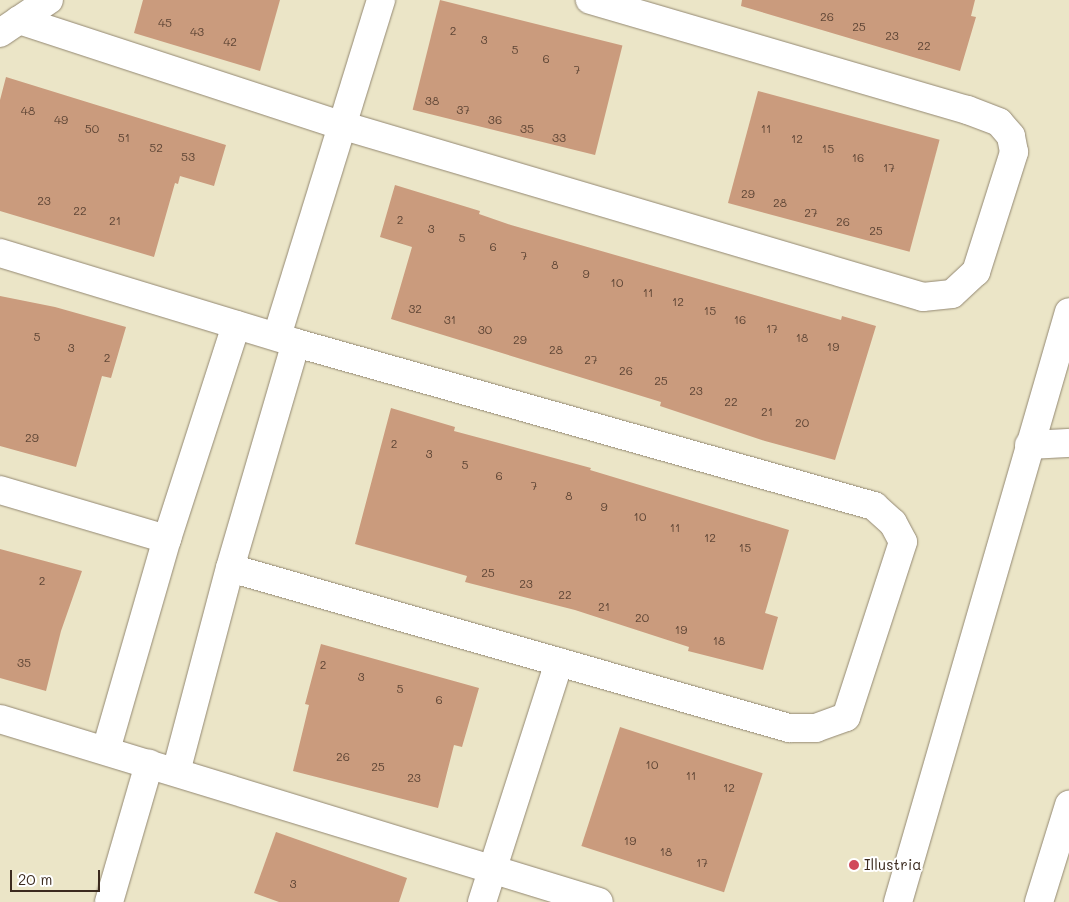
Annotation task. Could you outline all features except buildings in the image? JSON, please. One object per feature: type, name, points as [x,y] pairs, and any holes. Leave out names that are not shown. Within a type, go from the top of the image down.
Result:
[{"type":"street","points":[[9,27],[49,0]]},
{"type":"street","points":[[176,772],[230,568],[341,125],[380,0]]},
{"type":"street","points":[[9,27],[922,296],[952,294],[976,272],[1014,152],[1010,136],[999,122],[590,0]]},
{"type":"street","points":[[0,253],[287,340],[874,506],[894,523],[903,542],[846,717],[816,728],[789,728],[230,568]]},
{"type":"street","points":[[898,902],[1069,312]]},
{"type":"street","points":[[106,750],[167,539],[236,325]]},
{"type":"street","points":[[1029,446],[1069,443]]},
{"type":"street","points":[[0,490],[167,539]]},
{"type":"street","points":[[482,902],[559,662]]},
{"type":"street","points":[[0,719],[106,750],[491,871],[599,902]]},
{"type":"street","points":[[109,902],[149,764]]},
{"type":"street","points":[[1039,902],[1065,837],[1069,805]]},
{"type":"place","name":"Illustria","points":[[854,865]]}]
